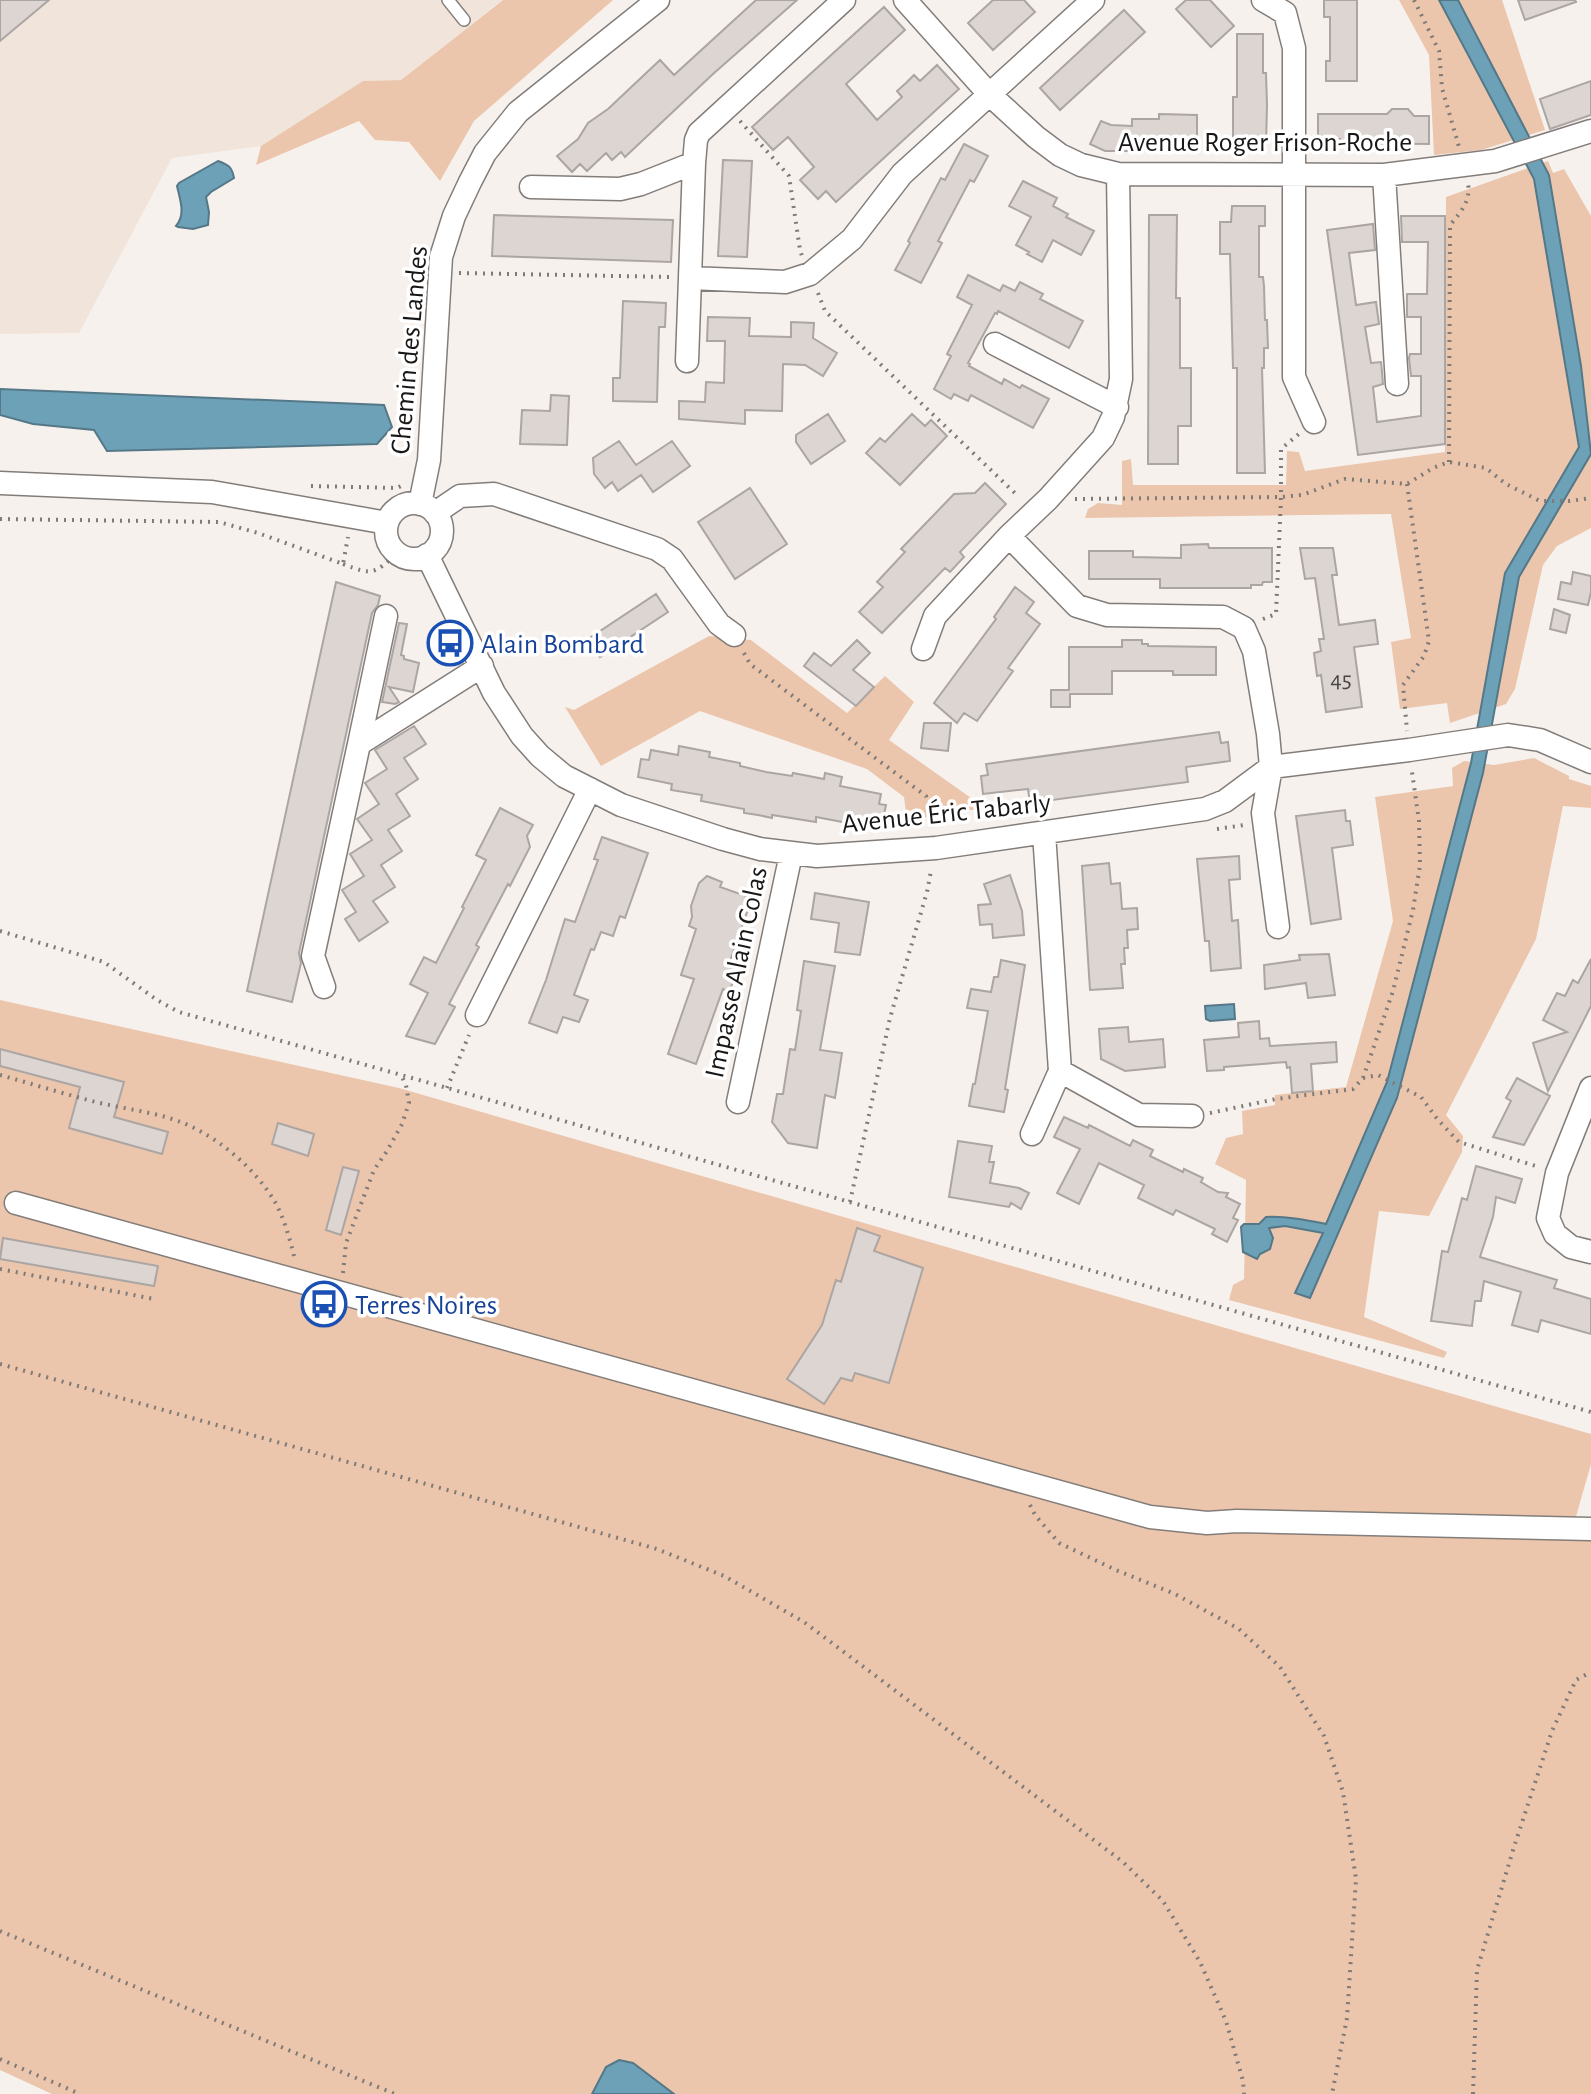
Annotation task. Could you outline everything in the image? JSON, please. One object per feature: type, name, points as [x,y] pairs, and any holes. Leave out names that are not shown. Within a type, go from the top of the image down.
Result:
[{"type":"street","name":"Chemin des Landes","points":[[428,508],[441,257],[454,216],[480,163],[518,112],[658,0]]},
{"type":"street","points":[[687,361],[694,163],[699,133],[844,0]]},
{"type":"street","name":"Avenue Roger Frison-Roche","points":[[905,0],[989,94],[1036,137],[1060,155],[1081,165],[1118,174],[1384,175],[1495,161],[1591,131]]},
{"type":"street","points":[[690,278],[785,282],[810,274],[852,239],[902,174],[1093,0]]},
{"type":"street","points":[[1263,0],[1284,6],[1294,48],[1294,377],[1314,422]]},
{"type":"street","points":[[531,187],[620,189],[694,163]]},
{"type":"street","points":[[923,649],[935,616],[1103,438],[1117,407],[1121,379],[1118,174]]},
{"type":"street","points":[[1384,175],[1397,384]]},
{"type":"street","points":[[995,344],[1117,407]]},
{"type":"street","points":[[0,483],[212,492],[387,523]]},
{"type":"street","points":[[428,508],[442,528],[439,543],[427,555],[412,558],[398,553],[388,540],[387,523],[396,509],[403,505],[428,508],[460,496],[494,494],[657,549],[672,559],[719,624],[734,635]]},
{"type":"street","points":[[1009,536],[1077,606],[1107,615],[1223,617],[1244,628],[1254,651],[1268,734],[1271,767],[1263,813],[1278,927]]},
{"type":"street","name":"Avenue Éric Tabarly","points":[[427,555],[494,693],[522,736],[540,756],[564,776],[621,805],[760,849],[817,856],[936,848],[1205,809],[1225,801],[1271,767],[1508,735],[1540,740],[1591,762]]},
{"type":"street","points":[[324,987],[313,956],[386,616]]},
{"type":"street","points":[[359,744],[482,666]]},
{"type":"street","points":[[477,1015],[590,789]]},
{"type":"street","points":[[1032,1134],[1060,1071],[1044,833]]},
{"type":"street","name":"Impasse Alain Colas","points":[[738,1102],[791,854]]},
{"type":"street","points":[[1060,1071],[1139,1115],[1192,1116]]},
{"type":"street","points":[[1591,1088],[1557,1173],[1548,1218],[1555,1234],[1571,1247],[1591,1252]]},
{"type":"street","points":[[12,1202],[1150,1517],[1207,1523],[1253,1521],[1591,1529]]},
{"type":"lane","points":[[448,0],[464,20]]},
{"type":"path","points":[[1414,0],[1439,51],[1442,88],[1469,189],[1466,205],[1450,225],[1449,462]]},
{"type":"path","points":[[727,106],[789,176],[800,250],[825,311],[1042,506],[1281,497],[1302,495],[1345,479],[1407,484],[1449,462],[1486,468],[1506,484],[1541,502],[1591,498]]},
{"type":"path","points":[[440,272],[690,278]]},
{"type":"path","points":[[1244,628],[1276,614],[1281,449],[1314,422]]},
{"type":"path","points":[[1192,1116],[1276,1099],[1353,1089],[1363,1078],[1393,991],[1413,910],[1420,865],[1419,821],[1403,685],[1424,656],[1429,641],[1407,484]]},
{"type":"path","points":[[343,564],[352,518]]},
{"type":"path","points":[[0,519],[219,522],[366,573],[377,570],[398,553]]},
{"type":"path","points":[[734,635],[750,664],[926,796],[936,848],[927,892],[890,1018],[850,1202]]},
{"type":"path","points":[[0,931],[104,962],[179,1012],[1591,1412]]},
{"type":"path","points":[[447,1088],[477,1015]]},
{"type":"path","points":[[0,1075],[99,1103],[174,1119],[196,1128],[228,1150],[254,1175],[274,1202],[289,1236],[296,1264],[295,1281]]},
{"type":"path","points":[[341,1293],[346,1243],[374,1170],[402,1124],[409,1103],[401,1075]]},
{"type":"path","points":[[1363,1078],[1378,1075],[1421,1097],[1459,1142],[1557,1173]]},
{"type":"path","points":[[0,1269],[154,1299]]},
{"type":"path","points":[[0,1364],[657,1549],[724,1576],[804,1622],[1123,1862],[1163,1901],[1200,1962],[1226,2021],[1244,2094]]},
{"type":"path","points":[[1018,1481],[1035,1515],[1059,1543],[1175,1594],[1239,1629],[1280,1667],[1324,1736],[1343,1792],[1356,1879],[1347,2018],[1332,2094]]},
{"type":"path","points":[[1473,2094],[1477,1970],[1552,1731],[1576,1680],[1591,1672]]},
{"type":"path","points":[[0,1931],[395,2094]]},
{"type":"path","points":[[0,2059],[80,2094]]},
{"type":"shaded area","points":[[0,0],[502,0],[401,80],[363,81],[261,146],[172,158],[79,333],[0,334]]},
{"type":"shaded area","points":[[503,0],[613,0],[474,121],[440,181],[409,142],[375,140],[359,121],[256,165],[261,146],[363,81],[401,80]]},
{"type":"shaded area","points":[[1399,0],[1502,0],[1545,130],[1481,150],[1434,155],[1429,55]]},
{"type":"shaded area","points":[[1548,161],[1553,173],[1564,169],[1591,216],[1591,528],[1557,546],[1543,565],[1515,689],[1506,704],[1450,723],[1447,703],[1400,709],[1391,642],[1411,638],[1391,514],[1085,518],[1088,509],[1098,503],[1122,505],[1122,461],[1131,459],[1133,485],[1286,485],[1287,451],[1299,452],[1305,471],[1445,452],[1446,197]]},
{"type":"shaded area","points":[[709,636],[751,640],[847,713],[885,676],[914,702],[889,740],[988,810],[967,810],[907,821],[904,797],[867,769],[700,711],[601,766],[565,707],[574,710]]},
{"type":"shaded area","points":[[1534,758],[1569,776],[1569,779],[1591,786],[1591,808],[1563,806],[1536,939],[1446,1115],[1463,1136],[1462,1152],[1429,1216],[1379,1211],[1364,1317],[1447,1352],[1444,1358],[1229,1300],[1233,1285],[1244,1279],[1246,1180],[1215,1164],[1226,1138],[1243,1134],[1242,1111],[1275,1105],[1275,1095],[1346,1087],[1393,921],[1375,797],[1453,786],[1452,768],[1464,761],[1494,765]]},
{"type":"shaded area","points":[[0,1000],[399,1088],[1591,1434],[1591,1464],[1571,1534],[1591,1537],[1591,2094],[52,2094],[0,2070]]},
{"type":"water","points":[[1439,0],[1458,0],[1549,175],[1581,366],[1591,454],[1519,577],[1483,773],[1397,1098],[1310,1298],[1295,1293],[1323,1233],[1285,1226],[1269,1228],[1273,1238],[1270,1249],[1257,1259],[1243,1252],[1241,1227],[1244,1224],[1259,1224],[1266,1217],[1326,1224],[1387,1082],[1471,763],[1505,573],[1579,447],[1534,179]]},
{"type":"water","points":[[218,161],[229,167],[234,178],[206,197],[208,225],[193,229],[176,226],[182,212],[177,186]]},
{"type":"water","points":[[0,389],[384,405],[392,427],[377,444],[107,451],[94,430],[33,424],[0,415]]},
{"type":"water","points":[[1234,1004],[1235,1019],[1206,1019],[1205,1006]]},
{"type":"water","points":[[619,2060],[633,2063],[674,2094],[592,2094],[606,2067]]},
{"type":"building","points":[[0,0],[49,0],[0,41]]},
{"type":"building","points":[[756,0],[797,0],[625,157],[621,152],[612,160],[606,153],[587,171],[580,164],[572,172],[557,156],[578,139],[588,123],[608,109],[660,60],[674,75]]},
{"type":"building","points":[[993,0],[1024,0],[1035,12],[993,50],[968,23]]},
{"type":"building","points":[[1186,0],[1210,0],[1234,26],[1211,47],[1176,9]]},
{"type":"building","points":[[1324,0],[1357,0],[1357,81],[1326,81],[1326,61],[1330,61],[1330,17],[1324,17]]},
{"type":"building","points":[[1518,0],[1575,0],[1576,2],[1525,20]]},
{"type":"building","points":[[884,7],[905,30],[846,84],[877,120],[902,97],[897,91],[914,75],[920,81],[937,65],[959,89],[836,202],[826,191],[818,199],[800,180],[814,167],[788,137],[773,150],[752,127]]},
{"type":"building","points":[[1124,10],[1145,32],[1060,110],[1040,88]]},
{"type":"building","points":[[1237,34],[1263,34],[1266,145],[1233,145]]},
{"type":"building","points":[[1591,81],[1591,115],[1550,129],[1540,99]]},
{"type":"building","points":[[1392,109],[1408,109],[1414,116],[1429,116],[1429,144],[1340,143],[1340,139],[1318,139],[1318,114],[1387,114]]},
{"type":"building","points":[[1159,114],[1197,115],[1197,145],[1133,144],[1133,151],[1105,151],[1090,144],[1101,121],[1132,126],[1132,119],[1159,119]]},
{"type":"building","points":[[964,144],[988,156],[974,182],[970,180],[938,241],[942,243],[921,283],[895,270],[941,178],[945,180]]},
{"type":"building","points":[[723,160],[752,161],[747,257],[718,256]]},
{"type":"building","points":[[1023,181],[1057,198],[1053,206],[1068,214],[1066,217],[1094,231],[1081,255],[1053,240],[1042,262],[1016,245],[1031,217],[1009,206]]},
{"type":"building","points":[[1232,206],[1265,206],[1265,226],[1259,226],[1259,277],[1263,277],[1268,348],[1264,348],[1262,368],[1265,473],[1237,473],[1237,368],[1233,368],[1230,254],[1220,254],[1220,222],[1231,222]]},
{"type":"building","points":[[494,215],[673,220],[671,262],[492,256]]},
{"type":"building","points":[[1149,215],[1177,215],[1176,298],[1180,298],[1180,368],[1191,368],[1191,426],[1178,426],[1178,464],[1148,464]]},
{"type":"building","points":[[1401,216],[1445,216],[1445,444],[1358,455],[1327,230],[1373,224],[1375,250],[1349,253],[1356,305],[1376,302],[1379,324],[1365,327],[1371,363],[1381,362],[1383,384],[1373,387],[1377,422],[1421,416],[1421,376],[1411,376],[1409,358],[1410,354],[1421,354],[1421,317],[1407,317],[1407,294],[1427,294],[1428,242],[1402,242]]},
{"type":"building","points":[[968,275],[1000,291],[1003,285],[1015,291],[1020,282],[1043,294],[1040,299],[1083,321],[1069,348],[998,311],[968,363],[1002,384],[1004,379],[1049,399],[1033,428],[971,395],[968,401],[954,394],[951,399],[934,389],[951,356],[947,354],[972,305],[957,297]]},
{"type":"building","points":[[623,301],[666,303],[665,327],[659,327],[657,402],[613,401],[613,378],[620,378]]},
{"type":"building","points":[[708,317],[750,318],[749,336],[791,337],[791,322],[814,323],[813,338],[837,353],[823,376],[805,365],[783,364],[782,411],[745,410],[745,424],[679,419],[679,401],[705,402],[706,382],[724,383],[725,341],[707,341]]},
{"type":"building","points":[[551,395],[569,396],[567,445],[520,444],[522,410],[550,411]]},
{"type":"building","points":[[828,414],[845,441],[811,464],[796,442],[796,435]]},
{"type":"building","points":[[912,414],[925,426],[931,420],[947,436],[900,485],[866,453],[880,438],[885,442]]},
{"type":"building","points":[[619,441],[636,465],[672,441],[690,466],[653,492],[641,475],[618,491],[612,482],[605,488],[594,474],[593,458]]},
{"type":"building","points":[[985,483],[1006,504],[960,552],[964,557],[950,572],[945,568],[882,633],[859,612],[883,587],[877,582],[905,552],[901,549],[954,494],[975,493]]},
{"type":"building","points":[[750,488],[787,544],[735,579],[698,522]]},
{"type":"building","points":[[1208,544],[1209,548],[1272,548],[1272,582],[1251,585],[1251,588],[1160,588],[1160,579],[1089,579],[1089,551],[1133,551],[1133,557],[1181,558],[1181,545]]},
{"type":"building","points":[[1300,548],[1333,548],[1337,575],[1332,575],[1339,625],[1375,620],[1378,644],[1354,647],[1362,707],[1326,712],[1321,675],[1317,676],[1314,653],[1321,651],[1319,639],[1324,639],[1315,578],[1305,579]]},
{"type":"building","points":[[1573,572],[1591,576],[1588,605],[1558,599],[1561,582],[1571,584]]},
{"type":"building","points":[[336,582],[380,596],[372,613],[299,953],[301,963],[292,1002],[247,991]]},
{"type":"building","points":[[1015,587],[1034,602],[1026,613],[1040,624],[1008,668],[1013,671],[977,721],[964,713],[957,723],[934,703],[996,619],[994,617]]},
{"type":"building","points":[[656,594],[668,612],[600,657],[588,639]]},
{"type":"building","points":[[1554,609],[1570,615],[1566,633],[1550,629]]},
{"type":"building","points":[[399,623],[407,624],[401,655],[404,659],[419,663],[413,692],[389,687],[399,702],[395,704],[382,702]]},
{"type":"building","points":[[857,640],[870,653],[853,670],[874,687],[856,706],[804,666],[814,653],[831,666]]},
{"type":"building","points":[[1122,640],[1142,640],[1142,644],[1148,646],[1216,647],[1216,675],[1112,671],[1112,694],[1070,694],[1070,707],[1051,707],[1051,690],[1069,690],[1069,647],[1122,647]]},
{"type":"building","points":[[924,723],[951,723],[948,751],[921,748]]},
{"type":"building","points":[[414,726],[426,744],[404,758],[418,779],[396,794],[410,816],[388,830],[402,851],[381,865],[395,887],[373,901],[388,922],[359,941],[345,919],[356,912],[342,890],[364,876],[350,854],[372,840],[357,819],[379,804],[365,783],[387,769],[375,750]]},
{"type":"building","points":[[1219,732],[1221,743],[1228,742],[1230,761],[1186,767],[1188,782],[1030,803],[1028,789],[983,794],[981,776],[988,775],[986,764]]},
{"type":"building","points":[[679,746],[710,752],[709,757],[766,772],[824,779],[825,773],[842,777],[840,786],[881,794],[879,804],[886,805],[882,824],[849,818],[848,823],[816,817],[816,822],[744,813],[744,809],[701,801],[702,795],[671,790],[672,784],[638,777],[641,759],[649,760],[651,750],[678,755]]},
{"type":"building","points":[[500,808],[533,825],[527,836],[530,847],[476,945],[479,947],[449,1004],[455,1007],[435,1044],[406,1036],[428,993],[410,984],[424,957],[436,963],[486,860],[476,855]]},
{"type":"building","points":[[1345,810],[1346,821],[1350,821],[1353,845],[1332,848],[1341,919],[1311,924],[1296,816]]},
{"type":"building","points":[[602,837],[648,853],[625,918],[620,916],[613,936],[601,932],[594,950],[591,949],[574,995],[588,1000],[579,1022],[563,1017],[557,1033],[529,1023],[565,919],[575,922],[598,860],[594,859]]},
{"type":"building","points":[[1239,856],[1240,879],[1229,880],[1232,921],[1238,920],[1241,968],[1211,971],[1197,859]]},
{"type":"building","points":[[1109,863],[1111,884],[1120,883],[1122,909],[1137,908],[1138,929],[1127,930],[1128,948],[1124,948],[1125,964],[1121,964],[1123,988],[1090,990],[1082,866]]},
{"type":"building","points":[[1010,875],[1022,911],[1024,935],[993,938],[992,924],[980,925],[978,905],[991,904],[984,884]]},
{"type":"building","points":[[707,876],[722,882],[720,887],[752,898],[729,964],[738,968],[729,992],[723,989],[696,1064],[668,1054],[694,979],[681,975],[696,929],[689,926],[691,906],[699,883]]},
{"type":"building","points":[[815,893],[869,902],[860,955],[835,952],[839,923],[811,919]]},
{"type":"building","points":[[1329,954],[1335,995],[1308,998],[1306,983],[1265,989],[1264,965],[1300,960],[1299,955]]},
{"type":"building","points":[[1591,959],[1591,1006],[1548,1091],[1533,1043],[1567,1032],[1543,1020],[1557,993],[1565,996],[1573,980],[1578,983]]},
{"type":"building","points":[[1001,960],[1025,965],[1004,1112],[969,1106],[988,1011],[967,1008],[971,989],[991,992]]},
{"type":"building","points":[[804,961],[835,966],[820,1050],[842,1053],[835,1098],[825,1095],[817,1148],[788,1143],[772,1122],[777,1094],[783,1094],[790,1049],[795,1050]]},
{"type":"building","points":[[1259,1021],[1260,1039],[1269,1038],[1270,1046],[1336,1042],[1337,1062],[1311,1064],[1313,1091],[1292,1093],[1290,1067],[1287,1068],[1286,1062],[1207,1071],[1204,1040],[1239,1037],[1238,1023]]},
{"type":"building","points":[[1128,1027],[1129,1042],[1163,1039],[1165,1067],[1125,1071],[1101,1059],[1099,1029]]},
{"type":"building","points":[[0,1049],[124,1082],[114,1117],[168,1132],[162,1154],[69,1128],[80,1087],[0,1066]]},
{"type":"building","points":[[1517,1078],[1550,1096],[1524,1145],[1493,1137],[1511,1101],[1506,1098]]},
{"type":"building","points":[[1064,1117],[1088,1128],[1089,1125],[1130,1146],[1133,1140],[1153,1150],[1150,1156],[1203,1178],[1201,1182],[1218,1192],[1228,1193],[1226,1197],[1240,1204],[1233,1218],[1238,1220],[1227,1242],[1212,1234],[1215,1229],[1176,1210],[1173,1215],[1138,1198],[1144,1185],[1099,1163],[1079,1204],[1057,1193],[1080,1149],[1054,1137]]},
{"type":"building","points":[[278,1123],[314,1134],[308,1156],[272,1144]]},
{"type":"building","points":[[958,1141],[992,1146],[989,1162],[994,1162],[990,1183],[1029,1193],[1021,1209],[1011,1203],[1009,1207],[949,1197]]},
{"type":"building","points":[[1476,1166],[1522,1179],[1515,1203],[1496,1197],[1480,1257],[1557,1280],[1554,1288],[1591,1299],[1591,1334],[1541,1320],[1538,1332],[1512,1325],[1521,1292],[1484,1281],[1481,1301],[1475,1301],[1472,1326],[1431,1321],[1442,1251],[1448,1252],[1462,1198],[1467,1200]]},
{"type":"building","points":[[343,1167],[359,1171],[341,1235],[326,1230]]},
{"type":"building","points":[[857,1228],[880,1236],[874,1251],[923,1268],[889,1383],[855,1373],[852,1381],[841,1378],[824,1404],[787,1379],[822,1325],[836,1280],[841,1282]]},
{"type":"building","points":[[3,1238],[158,1266],[154,1286],[0,1259]]},
{"type":"place","name":"Alain Bombard","points":[[450,643]]},
{"type":"place","name":"Terres Noires","points":[[324,1304]]}]
